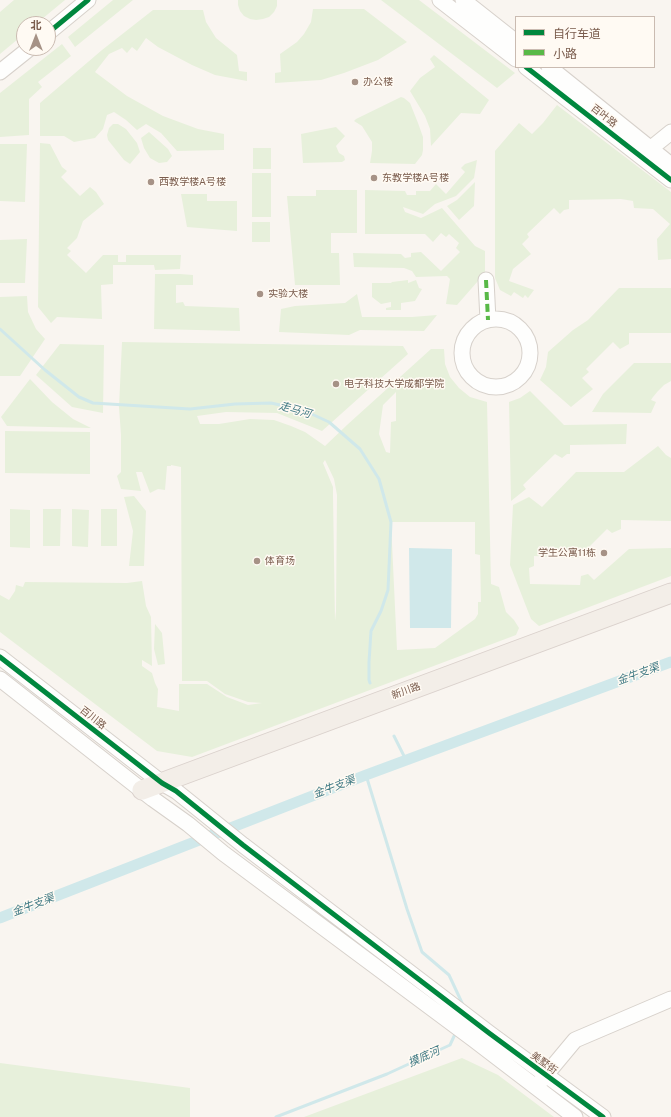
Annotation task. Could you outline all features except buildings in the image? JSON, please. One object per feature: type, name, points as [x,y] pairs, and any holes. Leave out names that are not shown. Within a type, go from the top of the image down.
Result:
[{"type":"main road","name":"新川路","points":[[148,795],[671,593]]},
{"type":"main road","name":"新川路","points":[[169,787],[671,606]]},
{"type":"street","points":[[56,26],[88,0]]},
{"type":"street","points":[[440,0],[515,58]]},
{"type":"street","points":[[463,0],[515,41]]},
{"type":"street","points":[[0,72],[20,56]]},
{"type":"street","name":"百叶路","points":[[527,68],[647,154],[671,165]]},
{"type":"street","name":"百叶路","points":[[549,68],[647,154],[671,180]]},
{"type":"street","points":[[647,154],[671,132]]},
{"type":"street","points":[[486,280],[488,320]]},
{"type":"street","points":[[495,319],[506,321],[516,326],[524,334],[529,345],[530,356],[527,367],[520,376],[511,383],[500,386],[489,386],[470,376],[464,366],[462,356],[463,344],[467,334],[474,326],[488,320],[495,319]]},
{"type":"street","name":"百川路","points":[[0,657],[243,845]]},
{"type":"street","points":[[0,679],[148,795],[188,824],[223,853],[473,1039],[575,1117]]},
{"type":"street","name":"美墅街","points":[[243,845],[474,1022],[603,1117]]},
{"type":"street","points":[[535,1087],[575,1040],[671,999]]},
{"type":"green space","points":[[14,0],[65,0],[46,16],[16,16],[16,41],[0,54],[0,12]]},
{"type":"green space","points":[[113,0],[133,0],[75,47],[68,37]]},
{"type":"green space","points":[[238,0],[277,0],[277,6],[269,17],[256,20],[244,16],[240,11]]},
{"type":"green space","points":[[381,0],[419,0],[515,73],[497,88]]},
{"type":"green space","points":[[313,9],[364,9],[407,42],[378,60],[344,73],[321,80],[275,83],[275,73],[281,72],[280,54],[297,42],[304,34],[311,22]]},
{"type":"green space","points":[[153,10],[203,10],[206,22],[216,38],[237,55],[239,71],[247,72],[247,81],[215,75],[158,47],[146,38],[137,51],[132,47],[127,53],[122,48],[109,54],[95,72],[127,96],[163,116],[198,129],[224,134],[224,150],[177,151],[161,133],[146,124],[137,130],[114,112],[107,115],[103,129],[95,138],[74,142],[64,136],[40,136],[40,103],[102,50]]},
{"type":"green space","points":[[62,44],[71,56],[38,82],[42,87],[29,99],[29,135],[0,137],[0,93],[47,56],[56,56],[56,49]]},
{"type":"green space","points":[[434,55],[489,100],[480,114],[461,113],[431,146],[430,129],[425,116],[410,91],[420,78],[435,67],[430,59]]},
{"type":"green space","points":[[401,97],[410,103],[418,123],[423,137],[422,155],[415,164],[370,163],[372,142],[362,126],[354,121]]},
{"type":"green space","points":[[557,105],[671,192],[671,259],[658,260],[657,239],[670,224],[653,209],[634,208],[633,201],[621,199],[569,200],[569,209],[564,210],[560,214],[554,208],[527,234],[529,237],[522,244],[531,254],[513,269],[509,281],[534,290],[528,298],[525,295],[523,298],[514,292],[511,296],[500,290],[495,278],[495,151],[519,123],[532,134]]},
{"type":"green space","points":[[113,124],[118,124],[126,129],[137,143],[140,152],[130,164],[124,160],[108,140],[107,135],[109,128]]},
{"type":"green space","points":[[336,127],[345,136],[336,146],[339,153],[344,156],[345,160],[342,162],[303,163],[301,134]]},
{"type":"green space","points":[[149,132],[168,149],[172,156],[167,162],[159,163],[150,158],[144,148],[141,138]]},
{"type":"green space","points":[[40,143],[50,144],[62,167],[67,171],[61,177],[80,196],[90,187],[96,192],[104,204],[83,221],[77,238],[67,248],[71,251],[67,255],[86,273],[103,255],[118,255],[118,262],[126,262],[126,255],[181,255],[180,269],[155,270],[154,265],[113,265],[113,284],[101,285],[102,319],[57,317],[51,323],[38,307]]},
{"type":"green space","points":[[0,144],[27,144],[25,202],[0,201]]},
{"type":"green space","points":[[253,148],[271,148],[271,169],[253,169]]},
{"type":"green space","points":[[477,160],[474,178],[456,196],[435,204],[423,214],[403,207],[405,212],[421,218],[442,208],[475,246],[485,251],[485,273],[457,305],[446,304],[450,279],[447,276],[416,277],[412,271],[404,268],[354,267],[353,253],[401,254],[405,258],[411,257],[411,253],[421,252],[441,271],[460,252],[456,248],[459,243],[449,234],[446,237],[441,233],[433,242],[425,234],[365,234],[365,190],[405,191],[407,195],[416,195],[416,191],[430,191],[436,184],[446,194],[465,172],[461,168],[465,164]]},
{"type":"green space","points":[[252,173],[271,173],[271,217],[252,217]]},
{"type":"green space","points":[[475,182],[474,206],[459,220],[447,206],[457,200]]},
{"type":"green space","points":[[316,190],[357,190],[357,233],[331,233],[331,253],[339,253],[340,285],[295,285],[287,196],[316,196]]},
{"type":"green space","points":[[181,194],[207,194],[207,201],[237,201],[237,231],[187,227]]},
{"type":"green space","points":[[252,222],[270,222],[270,242],[252,242]]},
{"type":"green space","points":[[27,239],[25,283],[0,283],[0,240]]},
{"type":"green space","points":[[155,274],[193,275],[193,285],[176,285],[176,303],[183,302],[185,306],[239,308],[240,331],[154,329]]},
{"type":"green space","points":[[408,280],[408,283],[416,280],[419,288],[422,289],[415,301],[401,303],[401,310],[386,310],[386,308],[391,307],[391,302],[381,304],[372,297],[372,283],[391,283]]},
{"type":"green space","points":[[619,288],[671,288],[671,333],[629,333],[629,344],[620,349],[613,342],[586,369],[589,372],[582,378],[593,389],[571,407],[540,380],[546,367],[548,352],[573,330],[588,320]]},
{"type":"green space","points":[[357,294],[362,317],[412,317],[437,315],[424,331],[360,330],[349,335],[279,332],[281,309],[295,306],[345,303]]},
{"type":"green space","points":[[27,296],[28,312],[36,329],[45,339],[20,376],[0,376],[0,297]]},
{"type":"green space","points":[[122,342],[403,346],[408,354],[322,431],[277,413],[226,412],[197,416],[200,424],[219,424],[250,419],[274,420],[305,432],[325,446],[431,349],[444,349],[445,364],[450,377],[459,388],[470,397],[487,402],[491,584],[499,587],[506,612],[519,628],[516,635],[192,757],[157,751],[0,632],[0,595],[9,600],[15,591],[16,585],[23,587],[25,582],[127,583],[142,581],[146,606],[151,617],[152,666],[142,660],[142,666],[152,673],[158,689],[157,707],[179,711],[179,684],[207,684],[227,697],[248,705],[262,703],[248,702],[225,694],[207,681],[182,681],[181,467],[171,465],[167,466],[165,490],[158,489],[150,493],[142,472],[136,472],[141,491],[121,489],[117,476],[121,472],[119,407]],"holes":[[[396,392],[396,421],[391,422],[390,453],[386,452],[379,434],[383,405]],[[325,460],[334,479],[337,495],[335,621],[333,487],[323,463]],[[391,522],[475,522],[475,554],[480,555],[481,602],[478,602],[478,614],[475,619],[435,648],[397,650]]]},
{"type":"green space","points":[[60,344],[104,345],[103,413],[72,407],[36,375]]},
{"type":"green space","points":[[634,363],[671,363],[671,381],[664,385],[651,400],[656,402],[651,413],[592,412],[603,394]]},
{"type":"green space","points":[[30,379],[52,402],[73,419],[91,428],[7,426],[1,417]]},
{"type":"green space","points":[[530,391],[564,425],[627,424],[626,444],[570,445],[570,454],[567,454],[562,458],[555,454],[523,485],[526,489],[511,501],[509,402],[520,398]]},
{"type":"green space","points":[[5,431],[90,432],[90,474],[5,473]]},
{"type":"green space","points":[[658,446],[671,458],[671,521],[621,520],[621,529],[612,533],[607,529],[578,558],[534,556],[534,566],[529,568],[530,584],[580,585],[581,576],[588,574],[594,580],[629,549],[671,548],[671,576],[539,626],[531,619],[510,565],[513,505],[529,497],[542,507],[576,472],[624,472]]},
{"type":"green space","points":[[134,496],[146,511],[144,566],[129,566],[133,531],[124,497]]},
{"type":"green space","points":[[10,509],[30,510],[30,548],[10,547]]},
{"type":"green space","points":[[43,509],[61,509],[60,546],[43,546]]},
{"type":"green space","points":[[72,509],[89,510],[88,547],[72,546]]},
{"type":"green space","points":[[101,509],[117,509],[117,546],[101,546]]},
{"type":"green space","points":[[155,624],[162,633],[165,664],[158,665],[154,649]]},
{"type":"green space","points":[[462,1058],[498,1075],[554,1117],[304,1117]]},
{"type":"green space","points":[[0,1063],[190,1088],[190,1117],[0,1117]]},
{"type":"water","points":[[409,548],[452,549],[451,628],[410,628]]},
{"type":"waterway","name":"走马河","points":[[0,329],[45,370],[79,397],[93,403],[190,409],[235,404],[271,403],[303,410],[329,422],[360,449],[379,479],[391,522],[388,590],[381,611],[371,631],[369,662],[370,683]]},
{"type":"waterway","name":"金牛支渠","points":[[0,918],[366,775],[671,662]]},
{"type":"waterway","name":"走马河","points":[[394,736],[406,760]]},
{"type":"waterway","name":"摸底河","points":[[366,775],[407,909],[422,952],[449,975],[463,1005]]},
{"type":"waterway","name":"摸底河","points":[[276,1117],[387,1074],[450,1045],[456,1032]]},
{"type":"marked path","points":[[486,280],[488,320]]},
{"type":"cycle path","points":[[56,26],[88,0]]},
{"type":"cycle path","points":[[527,68],[671,180]]},
{"type":"cycle path","points":[[0,657],[489,1033],[603,1117]]},
{"type":"place","name":"办公楼","points":[[355,82]]},
{"type":"place","name":"东教学楼A号楼","points":[[374,178]]},
{"type":"place","name":"西教学楼A号楼","points":[[151,182]]},
{"type":"place","name":"实验大楼","points":[[260,294]]},
{"type":"place","name":"电子科技大学成都学院","points":[[336,384]]},
{"type":"place","name":"学生公寓11栋","points":[[604,553]]},
{"type":"place","name":"体育场","points":[[257,561]]}]
